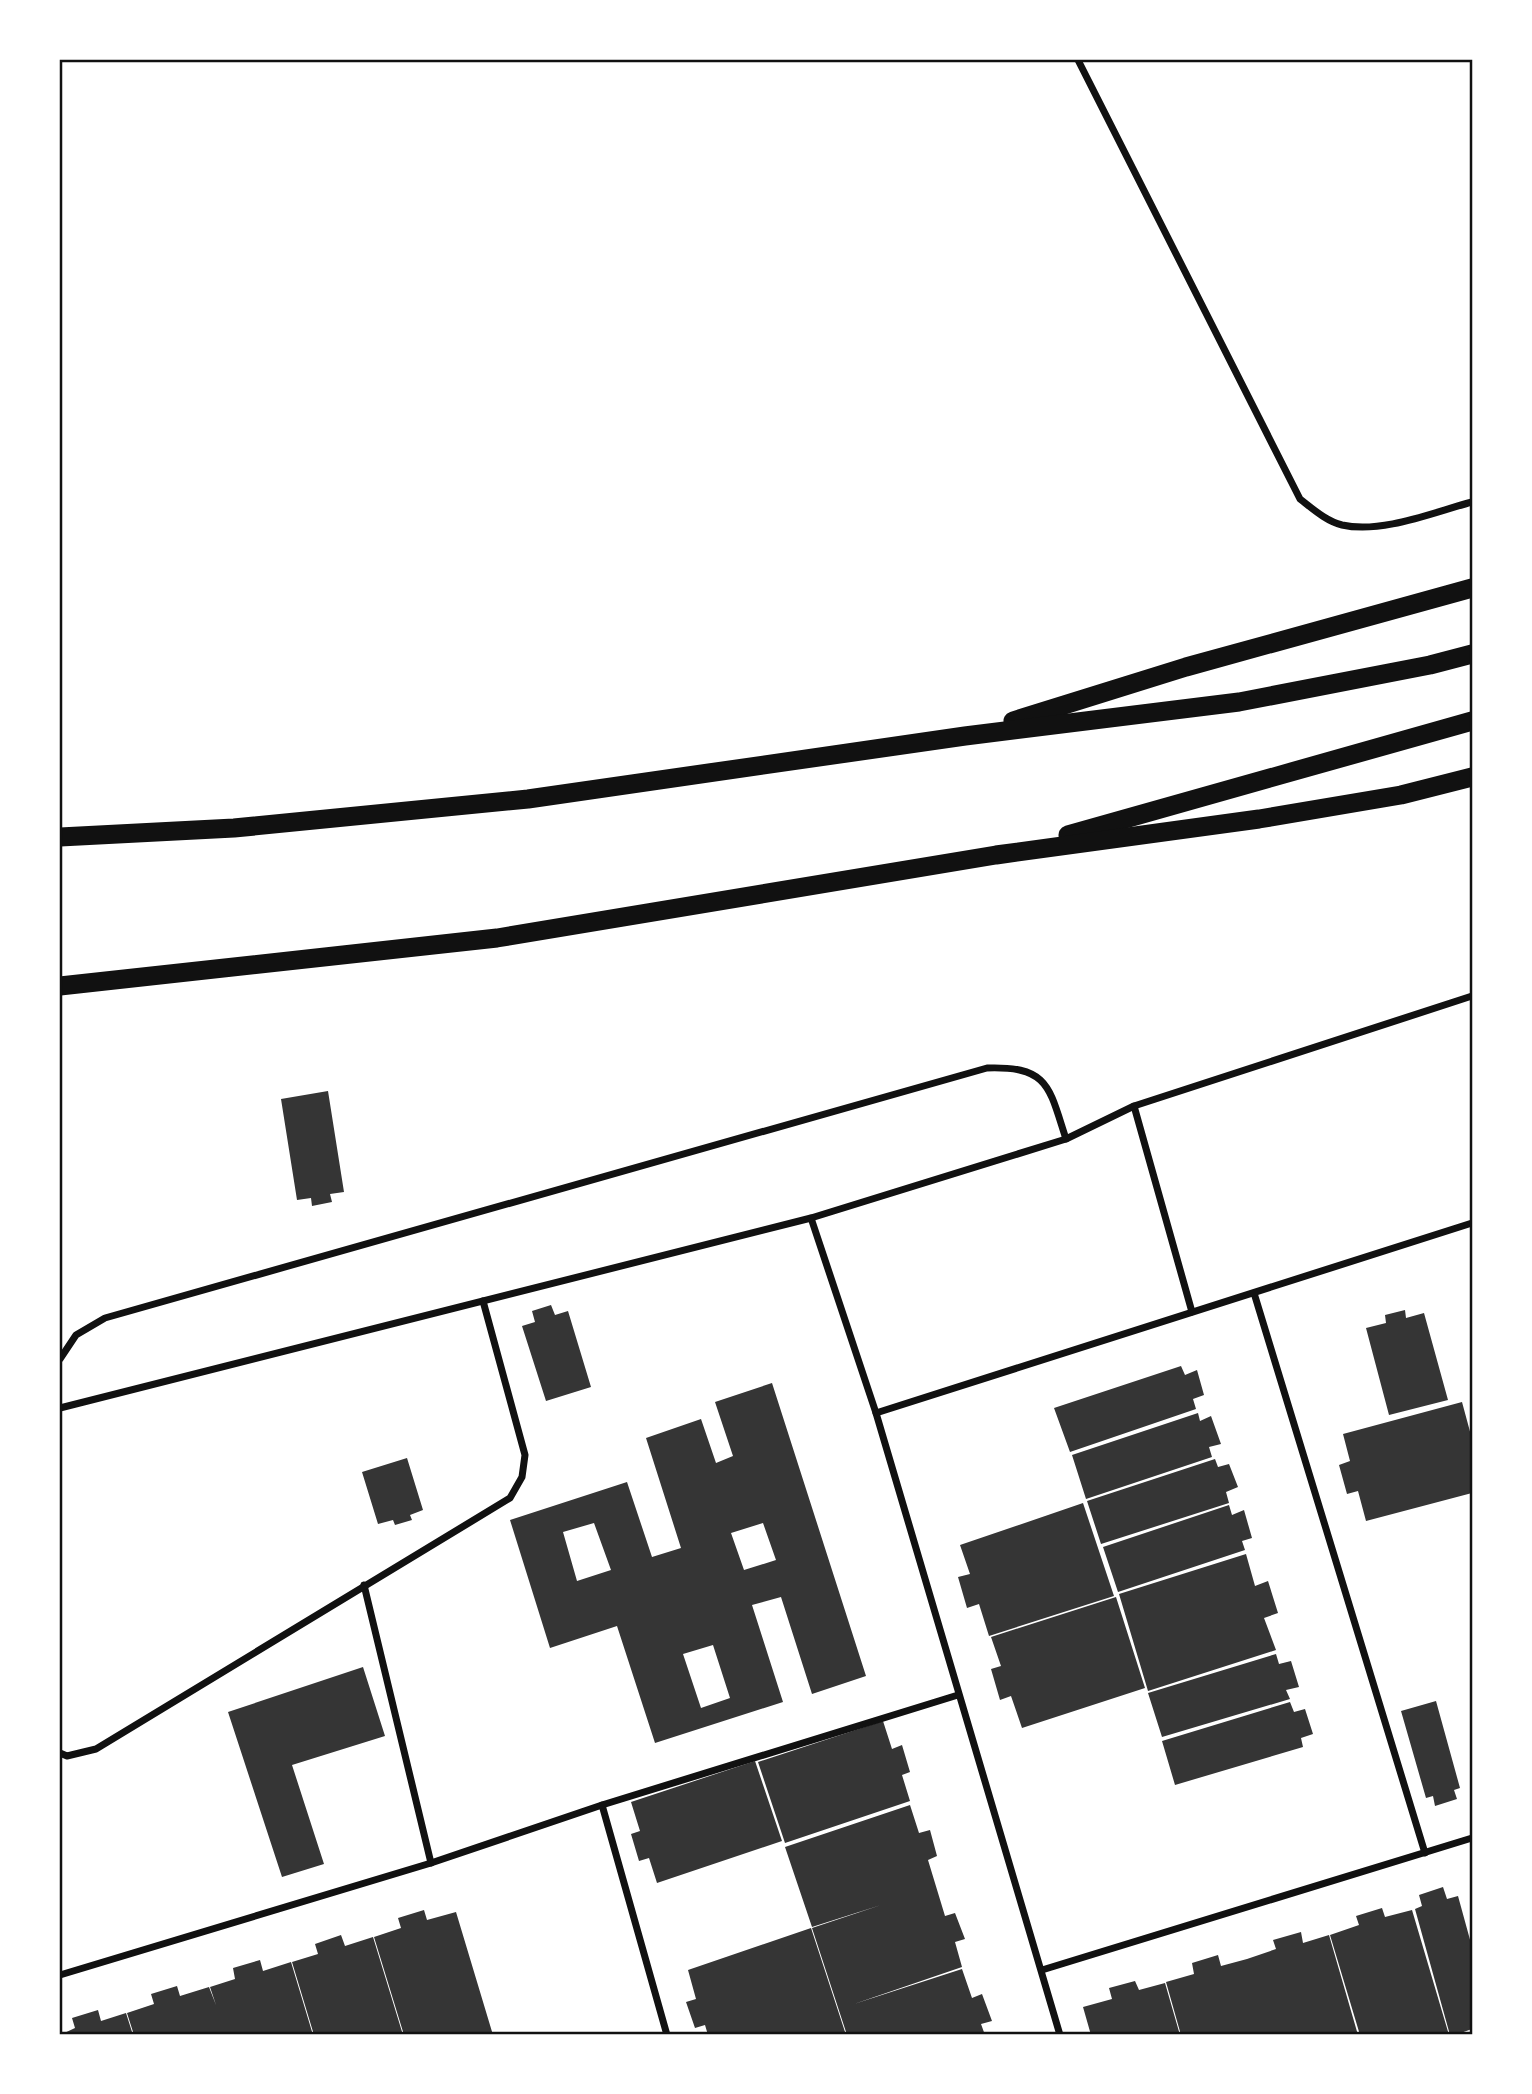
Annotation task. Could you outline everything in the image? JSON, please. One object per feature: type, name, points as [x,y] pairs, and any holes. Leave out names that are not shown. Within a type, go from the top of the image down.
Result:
[{"type":"highway","points":[[965,736],[1186,667],[1472,588]]},
{"type":"highway","points":[[60,837],[234,828],[528,799],[965,736],[1240,702],[1430,665],[1472,654]]},
{"type":"highway","points":[[996,855],[1472,722]]},
{"type":"highway","points":[[60,986],[496,938],[996,855],[1272,817],[1401,795],[1472,777]]},
{"type":"street","points":[[1078,60],[1300,499],[1320,515],[1341,524],[1364,527],[1383,526],[1472,502]]},
{"type":"street","points":[[60,1408],[811,1218],[1066,1139],[1134,1106],[1472,996]]},
{"type":"street","points":[[60,1359],[76,1335],[105,1318],[987,1068],[1013,1068],[1034,1074],[1050,1091],[1066,1139]]},
{"type":"street","points":[[1134,1106],[1192,1312]]},
{"type":"street","points":[[811,1218],[876,1413],[1060,2035]]},
{"type":"street","points":[[876,1413],[1472,1223]]},
{"type":"street","points":[[1254,1293],[1425,1853]]},
{"type":"street","points":[[60,1753],[67,1756],[96,1749],[510,1497],[522,1477],[525,1455],[483,1301]]},
{"type":"street","points":[[364,1585],[431,1863]]},
{"type":"street","points":[[60,1975],[431,1863],[602,1805],[958,1695]]},
{"type":"street","points":[[602,1805],[667,2035]]},
{"type":"street","points":[[1042,1970],[1472,1838]]},
{"type":"building","points":[[328,1091],[344,1192],[330,1194],[332,1202],[312,1206],[311,1198],[297,1200],[281,1099]]},
{"type":"building","points":[[551,1305],[555,1315],[568,1311],[591,1387],[546,1401],[522,1326],[535,1322],[532,1311]]},
{"type":"building","points":[[1405,1310],[1406,1318],[1424,1313],[1448,1400],[1389,1415],[1366,1328],[1386,1323],[1385,1315]]},
{"type":"building","points":[[1181,1366],[1185,1375],[1197,1370],[1204,1395],[1193,1399],[1196,1409],[1070,1452],[1054,1408]]},
{"type":"building","points":[[772,1383],[866,1676],[812,1694],[781,1597],[752,1605],[783,1702],[655,1743],[617,1626],[550,1648],[510,1520],[627,1482],[652,1557],[681,1548],[646,1438],[701,1419],[716,1463],[733,1456],[715,1402]],"holes":[[[594,1523],[611,1570],[577,1581],[563,1532]],[[763,1523],[776,1560],[744,1570],[731,1533]],[[713,1645],[730,1698],[701,1708],[683,1654]]]},
{"type":"building","points":[[1462,1402],[1472,1439],[1472,1493],[1366,1521],[1358,1491],[1347,1494],[1339,1465],[1350,1461],[1343,1434]]},
{"type":"building","points":[[1198,1413],[1200,1421],[1211,1416],[1221,1444],[1209,1447],[1212,1457],[1086,1499],[1072,1455]]},
{"type":"building","points":[[407,1458],[423,1510],[410,1515],[412,1520],[395,1525],[393,1520],[378,1524],[362,1472]]},
{"type":"building","points":[[1215,1459],[1218,1467],[1229,1464],[1238,1487],[1226,1492],[1229,1503],[1101,1544],[1087,1501]]},
{"type":"building","points":[[1083,1503],[1114,1596],[989,1636],[979,1604],[967,1608],[958,1577],[970,1574],[960,1545]]},
{"type":"building","points":[[1229,1505],[1232,1515],[1244,1510],[1252,1538],[1242,1541],[1245,1550],[1118,1592],[1103,1547]]},
{"type":"building","points":[[1246,1554],[1255,1586],[1268,1581],[1278,1613],[1264,1618],[1276,1650],[1148,1691],[1119,1594]]},
{"type":"building","points":[[1116,1597],[1145,1688],[1022,1728],[1011,1696],[1000,1700],[991,1669],[1001,1666],[991,1637]]},
{"type":"building","points":[[1276,1654],[1279,1664],[1291,1661],[1299,1687],[1286,1690],[1290,1699],[1162,1737],[1148,1693]]},
{"type":"building","points":[[363,1667],[385,1736],[292,1765],[324,1864],[282,1877],[228,1712]]},
{"type":"building","points":[[1436,1701],[1460,1788],[1454,1790],[1457,1799],[1435,1806],[1433,1796],[1426,1798],[1401,1711]]},
{"type":"building","points":[[1290,1702],[1294,1712],[1305,1709],[1313,1734],[1301,1738],[1303,1747],[1175,1785],[1162,1741]]},
{"type":"building","points":[[883,1721],[892,1749],[902,1745],[910,1772],[902,1775],[910,1801],[785,1843],[758,1762]]},
{"type":"building","points":[[755,1761],[782,1841],[657,1883],[649,1858],[639,1861],[631,1834],[640,1831],[631,1802]]},
{"type":"building","points":[[910,1805],[919,1833],[930,1830],[937,1856],[928,1860],[945,1916],[955,1913],[965,1939],[955,1942],[962,1967],[854,2004],[962,1969],[972,1998],[982,1994],[992,2021],[981,2024],[985,2035],[847,2035],[812,1928],[881,1905],[812,1927],[785,1847]]},
{"type":"building","points":[[1443,1887],[1447,1899],[1458,1896],[1472,1947],[1472,2029],[1455,2035],[1450,2035],[1415,1909],[1422,1906],[1419,1895]]},
{"type":"building","points":[[1382,1908],[1385,1917],[1412,1910],[1449,2035],[1360,2035],[1330,1935],[1359,1925],[1356,1916]]},
{"type":"building","points":[[424,1910],[427,1920],[456,1912],[493,2035],[404,2035],[374,1937],[401,1928],[398,1918]]},
{"type":"building","points":[[811,1928],[846,2035],[708,2035],[705,2025],[695,2028],[686,2002],[696,1999],[688,1970]]},
{"type":"building","points":[[1301,1932],[1303,1943],[1329,1935],[1358,2035],[1181,2035],[1166,1982],[1194,1974],[1192,1963],[1218,1955],[1221,1966],[1247,1959],[1276,1949],[1273,1940]]},
{"type":"building","points":[[341,1935],[345,1946],[373,1937],[403,2035],[314,2035],[292,1962],[318,1954],[315,1944]]},
{"type":"building","points":[[260,1960],[263,1971],[291,1962],[313,2035],[134,2035],[127,2013],[154,2004],[151,1994],[177,1986],[180,1996],[209,1987],[216,2005],[210,1987],[235,1979],[233,1968]]},
{"type":"building","points":[[1135,1981],[1139,1990],[1165,1983],[1180,2035],[1091,2035],[1083,2007],[1112,1999],[1109,1988]]},
{"type":"building","points":[[98,2010],[101,2021],[126,2013],[133,2035],[60,2035],[75,2028],[72,2018]]}]
